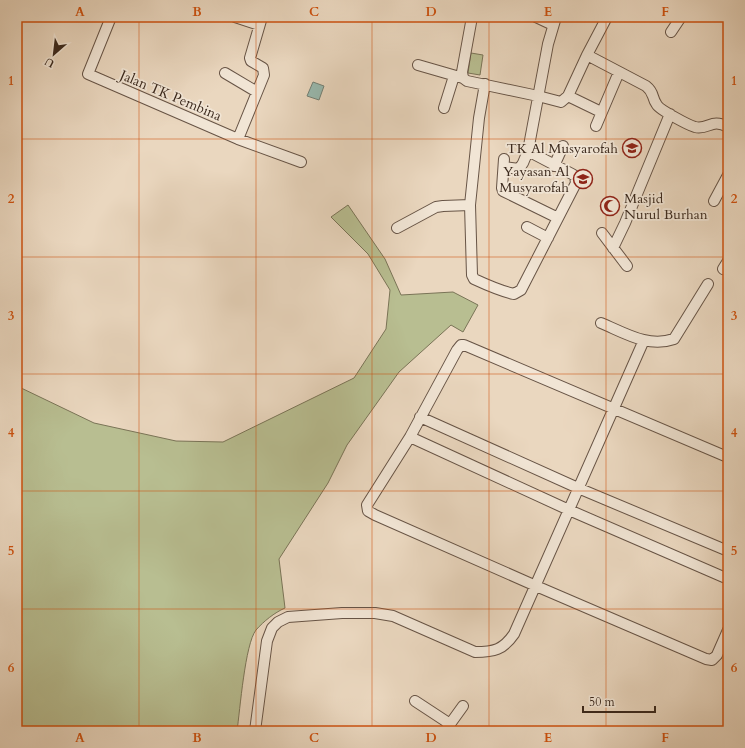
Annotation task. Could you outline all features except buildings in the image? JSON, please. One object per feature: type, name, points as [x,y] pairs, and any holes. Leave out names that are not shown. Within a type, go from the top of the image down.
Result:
[{"type":"street","name":"Jalan TK Pembina","points":[[111,17],[88,74],[238,139],[301,162]]},
{"type":"street","points":[[235,17],[260,21],[250,58],[251,61],[263,68],[264,71],[264,75],[238,139]]},
{"type":"street","points":[[444,108],[460,75],[472,17]]},
{"type":"street","points":[[536,17],[555,21],[548,44],[528,151],[519,169],[504,163],[502,188],[503,191],[558,218]]},
{"type":"street","points":[[418,65],[460,75],[467,81],[561,102],[568,96],[607,17]]},
{"type":"street","points":[[671,32],[681,17]]},
{"type":"street","points":[[587,55],[650,89],[658,106],[670,114],[697,127],[718,123],[728,127]]},
{"type":"street","points":[[596,126],[619,72]]},
{"type":"street","points":[[225,73],[257,92]]},
{"type":"street","points":[[485,84],[478,123],[470,205],[472,275],[474,279],[514,294],[521,290],[576,183],[576,180],[572,174],[554,166],[528,151]]},
{"type":"street","points":[[568,96],[601,112]]},
{"type":"street","points":[[614,248],[670,114]]},
{"type":"street","points":[[554,166],[563,146]]},
{"type":"street","points":[[714,201],[728,175]]},
{"type":"street","points":[[397,228],[436,207],[470,205]]},
{"type":"street","points":[[527,227],[548,238]]},
{"type":"street","points":[[602,233],[627,266]]},
{"type":"street","points":[[728,261],[723,269],[728,271]]},
{"type":"street","points":[[601,323],[635,338],[644,340],[659,343],[674,339],[708,284]]},
{"type":"street","points":[[256,731],[267,641],[272,628],[288,616],[375,613],[393,616],[475,652],[486,652],[507,644],[514,634],[536,586],[644,340]]},
{"type":"street","points":[[725,456],[461,345],[410,437],[367,505],[368,511],[536,586],[706,659],[712,660],[717,655],[728,630]]},
{"type":"street","points":[[420,417],[578,488],[728,551]]},
{"type":"street","points":[[410,437],[569,510],[728,579]]},
{"type":"street","points":[[415,701],[448,728],[463,706]]},
{"type":"green space","points":[[471,53],[483,55],[480,75],[468,73]]},
{"type":"green space","points":[[348,205],[385,259],[401,295],[453,292],[478,305],[463,332],[451,325],[399,372],[347,445],[328,483],[279,559],[285,608],[262,623],[252,637],[241,694],[237,731],[17,731],[17,386],[94,423],[176,441],[223,442],[354,378],[386,329],[390,290],[368,254],[331,217]]},
{"type":"water","points":[[313,82],[324,86],[319,100],[307,96]]},
{"type":"place","name":"TK Al Musyarofah","points":[[632,148]]},
{"type":"place","name":"Yayasan Al Musyarofah","points":[[583,179]]},
{"type":"place","name":"Masjid Nurul Burhan","points":[[610,206]]}]
